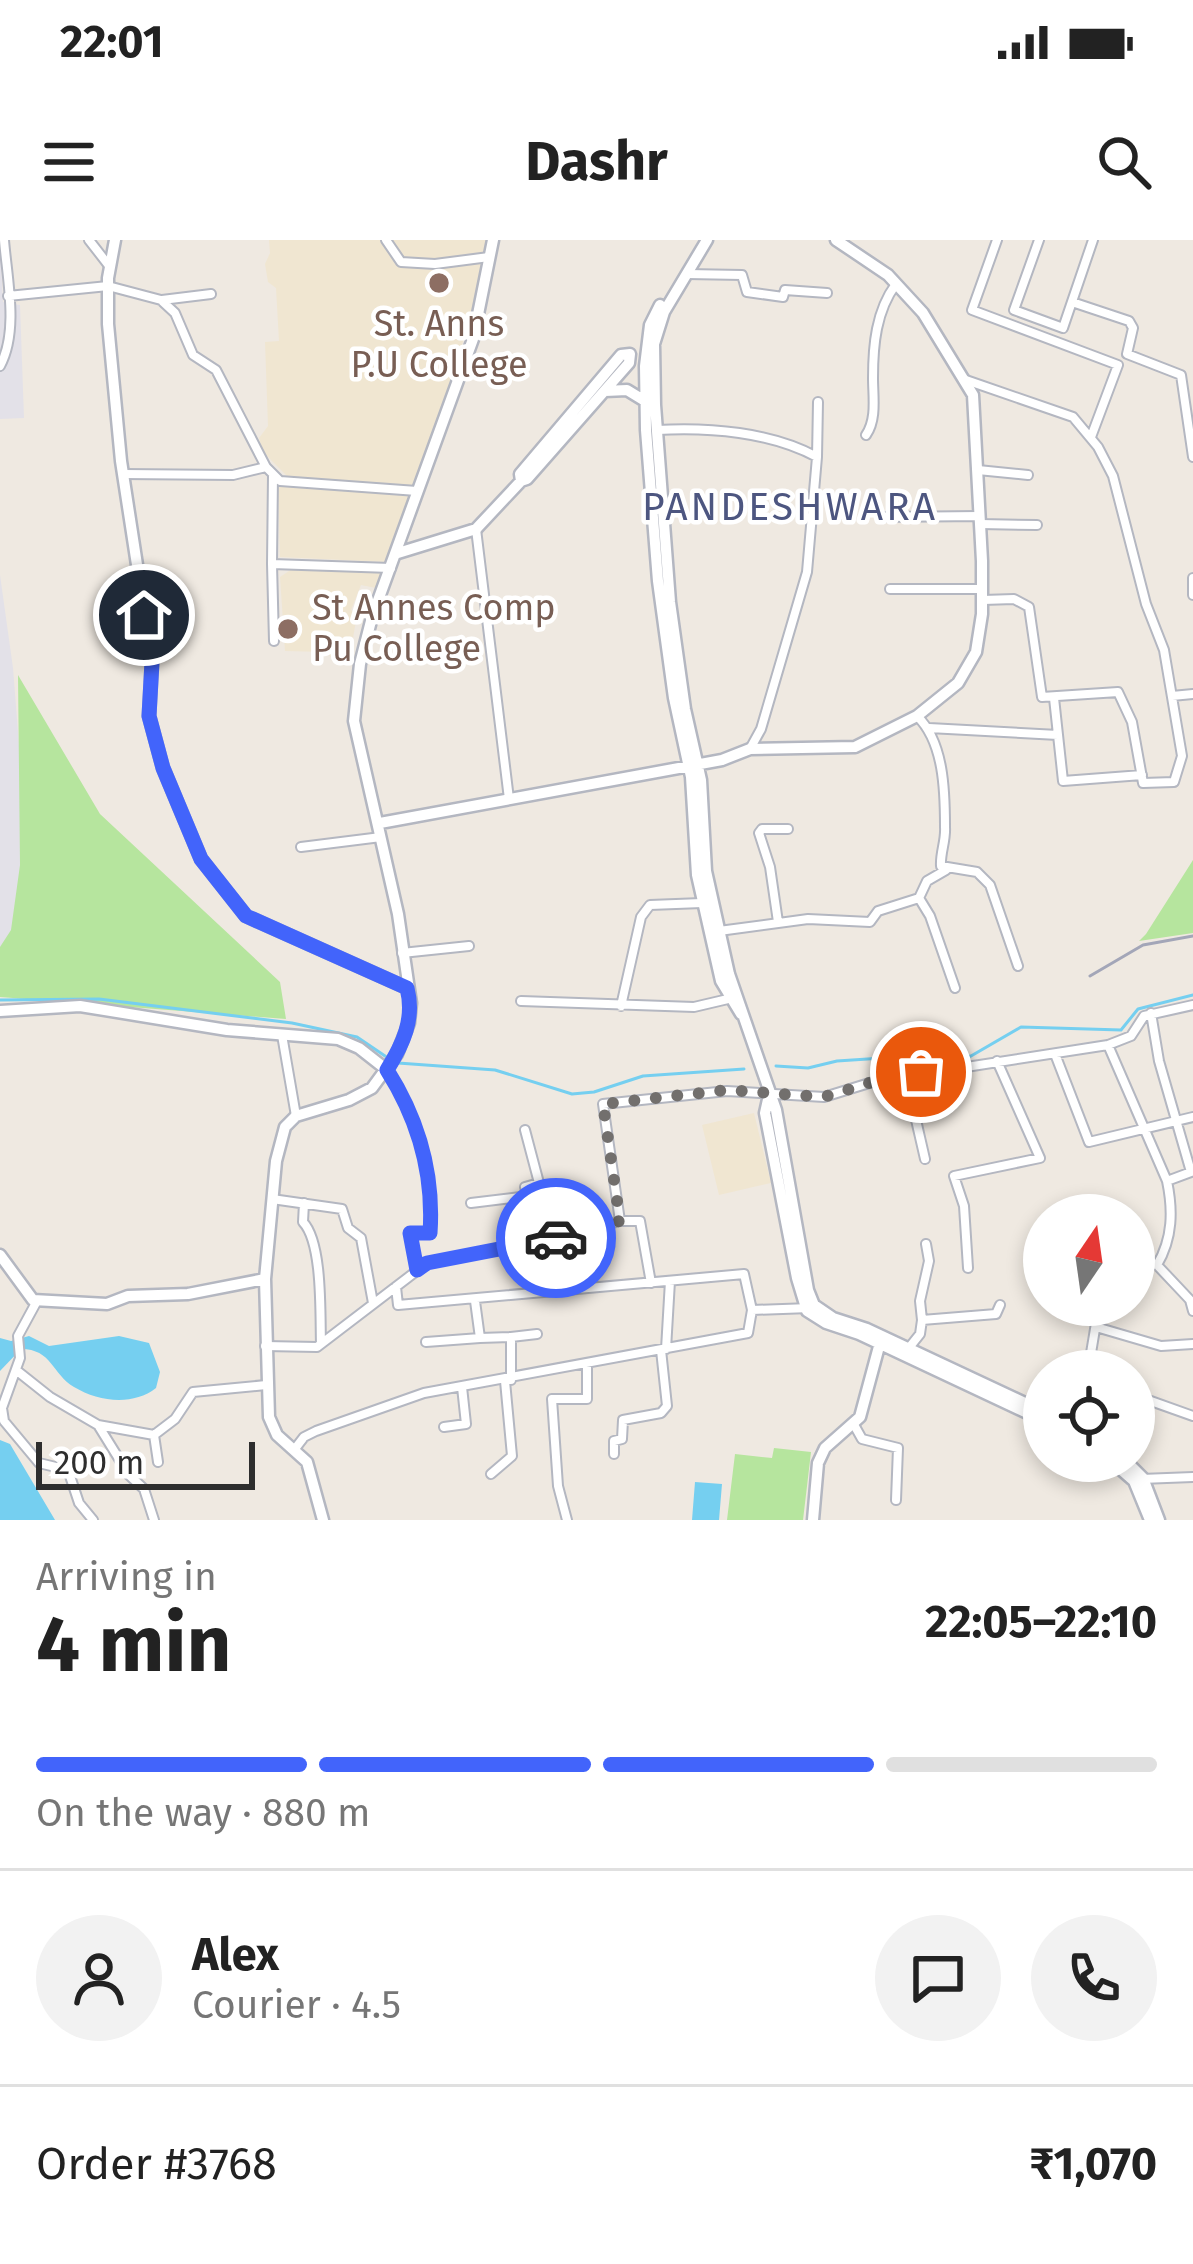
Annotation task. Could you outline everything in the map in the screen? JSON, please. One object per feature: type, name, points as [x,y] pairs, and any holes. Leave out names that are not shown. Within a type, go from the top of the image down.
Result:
[{"type":"street","points":[[0,366],[6,355],[4,240]]},
{"type":"street","points":[[88,240],[112,269]]},
{"type":"street","points":[[115,240],[108,286],[123,474],[152,662],[149,716],[163,768],[201,859],[246,916],[407,988]]},
{"type":"street","points":[[386,240],[401,262],[435,264],[490,257]]},
{"type":"street","points":[[323,1520],[307,1462],[273,1428],[266,1385],[265,1280],[279,1141],[296,1116],[372,1088],[387,1070],[407,1029],[411,1003],[398,914],[354,721],[360,664],[372,617],[473,339],[493,240]]},
{"type":"street","points":[[703,240],[652,340],[645,400],[658,581],[693,765],[714,932],[728,999],[743,1017]]},
{"type":"street","points":[[683,719],[650,325],[703,240]]},
{"type":"street","points":[[380,823],[722,760],[751,749],[855,747],[917,716],[958,683],[976,652],[982,594],[973,395],[923,313],[896,284],[836,240]]},
{"type":"street","points":[[997,240],[972,310],[1118,365],[1091,438]]},
{"type":"street","points":[[1039,240],[1014,310],[1063,328],[1093,240]]},
{"type":"street","points":[[684,274],[742,275],[747,292],[756,295],[783,297],[784,290],[827,293]]},
{"type":"street","points":[[866,435],[874,406],[878,319],[896,284]]},
{"type":"street","points":[[6,304],[108,286],[161,300],[211,294]]},
{"type":"street","points":[[161,300],[176,313],[193,355],[216,370],[270,471],[274,641]]},
{"type":"street","points":[[1072,302],[1129,321],[1133,328],[1127,354],[1180,375],[1193,457]]},
{"type":"street","points":[[521,481],[520,474],[621,355],[652,340]]},
{"type":"street","points":[[398,554],[476,529],[527,479],[629,363],[630,354]]},
{"type":"street","points":[[890,589],[982,594],[1014,599],[1029,607],[1042,697],[1118,692],[1132,722],[1143,783],[1174,782],[1182,757],[1164,650],[1145,604],[1113,476],[1073,417],[962,379]]},
{"type":"street","points":[[604,391],[627,390],[645,400]]},
{"type":"street","points":[[751,749],[807,572],[818,402]]},
{"type":"street","points":[[657,430],[706,429],[777,442],[817,457]]},
{"type":"street","points":[[978,470],[1028,475]]},
{"type":"street","points":[[123,474],[270,471],[295,484],[421,491]]},
{"type":"street","points":[[881,517],[1037,525]]},
{"type":"street","points":[[407,528],[425,545]]},
{"type":"street","points":[[476,529],[509,799]]},
{"type":"street","points":[[272,564],[393,568]]},
{"type":"street","points":[[1193,578],[1193,595]]},
{"type":"street","points":[[1172,695],[1193,694]]},
{"type":"street","points":[[1054,698],[1063,781],[1142,775]]},
{"type":"street","points":[[917,716],[929,728],[939,754],[946,831],[940,861],[946,870]]},
{"type":"street","points":[[929,728],[1058,735]]},
{"type":"street","points":[[693,765],[693,847],[702,903],[762,1062],[770,1095],[765,1113],[811,1308],[826,1324],[908,1349],[1023,1402]]},
{"type":"street","points":[[778,922],[770,867],[759,833],[788,829]]},
{"type":"street","points":[[301,847],[382,837]]},
{"type":"street","points":[[714,932],[808,919],[868,922],[878,911],[919,898],[927,881],[946,870],[977,872],[990,885],[1018,966]]},
{"type":"street","points":[[919,898],[955,988]]},
{"type":"street","points":[[621,1006],[641,916],[650,905],[702,903]]},
{"type":"street","points":[[402,953],[469,946]]},
{"type":"street","points":[[521,1001],[694,1007],[728,999]]},
{"type":"street","points":[[620,1221],[603,1104],[727,1090],[824,1097],[905,1072],[934,1072],[1108,1045],[1131,1036],[1141,1018],[1151,1013],[1193,1005]]},
{"type":"street","points":[[0,1011],[80,1006],[338,1039],[358,1048],[387,1070],[403,1096],[433,1192],[430,1233],[410,1233],[417,1270]]},
{"type":"street","points":[[1151,1013],[1191,1172],[1167,1180]]},
{"type":"street","points":[[282,1035],[296,1116]]},
{"type":"street","points":[[1108,1045],[1167,1180],[1171,1229],[1157,1265],[1190,1300],[1193,1310]]},
{"type":"street","points":[[1054,1054],[1089,1142],[1193,1117]]},
{"type":"street","points":[[968,1268],[964,1207],[954,1176],[1040,1158],[997,1061]]},
{"type":"street","points":[[905,1072],[925,1159]]},
{"type":"street","points":[[525,1130],[538,1183],[525,1187],[540,1242]]},
{"type":"street","points":[[471,1203],[528,1196]]},
{"type":"street","points":[[272,1199],[342,1209],[348,1228],[361,1238],[373,1304]]},
{"type":"street","points":[[304,1203],[303,1222],[309,1229],[319,1282],[321,1345]]},
{"type":"street","points":[[265,1346],[321,1345],[427,1263],[620,1221],[640,1221],[651,1283]]},
{"type":"street","points":[[908,1349],[920,1334],[920,1301],[929,1261],[926,1244]]},
{"type":"street","points":[[0,1255],[37,1301],[107,1304],[128,1296],[188,1294],[265,1280]]},
{"type":"street","points":[[294,1450],[316,1431],[424,1393],[748,1333],[752,1310],[744,1274],[398,1305],[396,1287]]},
{"type":"street","points":[[614,1454],[614,1442],[622,1438],[623,1420],[661,1413],[668,1406],[664,1350],[670,1282]]},
{"type":"street","points":[[37,1301],[18,1336],[20,1358],[2,1408],[4,1421],[39,1463],[68,1470],[79,1503],[92,1520]]},
{"type":"street","points":[[475,1301],[480,1338]]},
{"type":"street","points":[[922,1320],[996,1314],[1000,1305]]},
{"type":"street","points":[[752,1310],[811,1308]]},
{"type":"street","points":[[1092,1350],[1096,1327],[1161,1346],[1193,1344]]},
{"type":"street","points":[[426,1342],[537,1334]]},
{"type":"street","points":[[491,1474],[512,1456],[511,1336]]},
{"type":"street","points":[[881,1340],[1023,1411]]},
{"type":"street","points":[[813,1520],[822,1454],[860,1417],[881,1340]]},
{"type":"street","points":[[567,1520],[558,1486],[552,1399],[587,1399],[587,1365]]},
{"type":"street","points":[[16,1370],[98,1425],[154,1435],[175,1419],[193,1392],[266,1385]]},
{"type":"street","points":[[444,1426],[466,1424],[462,1387]]},
{"type":"street","points":[[1155,1402],[1193,1416]]},
{"type":"street","points":[[853,1423],[862,1439],[898,1448],[896,1500]]},
{"type":"street","points":[[98,1425],[129,1475],[144,1489],[154,1520]]},
{"type":"street","points":[[154,1435],[158,1462]]},
{"type":"street","points":[[1155,1479],[1193,1477]]},
{"type":"street","points":[[1140,1482],[1150,1520]]},
{"type":"street","points":[[1140,1482],[1160,1520]]},
{"type":"shaded area","points":[[0,240],[3,302],[20,305],[24,418],[0,419]]},
{"type":"shaded area","points":[[269,240],[488,240],[482,278],[419,488],[291,480],[263,452],[259,438],[268,426],[265,342],[279,341],[276,288],[268,282],[265,264]]},
{"type":"shaded area","points":[[278,486],[412,496],[386,562],[280,557]]},
{"type":"shaded area","points":[[292,569],[383,571],[376,588],[361,585],[351,610],[357,615],[353,638],[332,637],[331,657],[326,652],[285,651],[280,577]]},
{"type":"shaded area","points":[[0,575],[25,822],[23,916],[0,955]]},
{"type":"shaded area","points":[[754,1113],[771,1183],[719,1195],[702,1125]]},
{"type":"green space","points":[[18,675],[100,814],[280,982],[286,1019],[0,997],[0,947],[11,930],[20,865]]},
{"type":"green space","points":[[1193,860],[1193,933],[1139,941],[1146,934]]},
{"type":"green space","points":[[774,1448],[811,1452],[803,1520],[727,1520],[735,1454],[772,1458]]},
{"type":"water","points":[[29,1336],[49,1346],[119,1336],[149,1343],[160,1372],[156,1388],[127,1400],[94,1396],[74,1387],[46,1358],[31,1350],[21,1349],[0,1371],[0,1338],[11,1341]]},
{"type":"water","points":[[0,1440],[10,1444],[55,1520],[0,1520]]},
{"type":"water","points":[[695,1482],[722,1484],[719,1520],[692,1520]]},
{"type":"waterway","points":[[776,1066],[808,1068],[898,1057],[935,1066],[971,1056],[1021,1027],[1121,1030],[1138,1009],[1193,995]]},
{"type":"waterway","points":[[0,1000],[99,999],[292,1023],[357,1037],[388,1058]]},
{"type":"waterway","points":[[398,1063],[495,1070],[572,1094],[643,1076],[744,1069]]},
{"type":"railway","points":[[1090,976],[1143,945],[1193,936]]},
{"type":"way so far","points":[[556,1238],[620,1221],[603,1104],[727,1090],[824,1097],[905,1072],[921,1072]]},
{"type":"place","name":"St. Anns P.U College","points":[[439,283]]},
{"type":"place","name":"St Annes Comp Pu College","points":[[288,629]]},
{"type":"district","name":"PANDESHWARA","points":[[790,507]]},
{"type":"route","points":[[144,615],[152,662],[149,716],[163,768],[201,859],[246,916],[407,988],[411,1003],[407,1029],[387,1070],[403,1096],[433,1192],[430,1233],[410,1233],[417,1270],[427,1263],[556,1238]]}]
